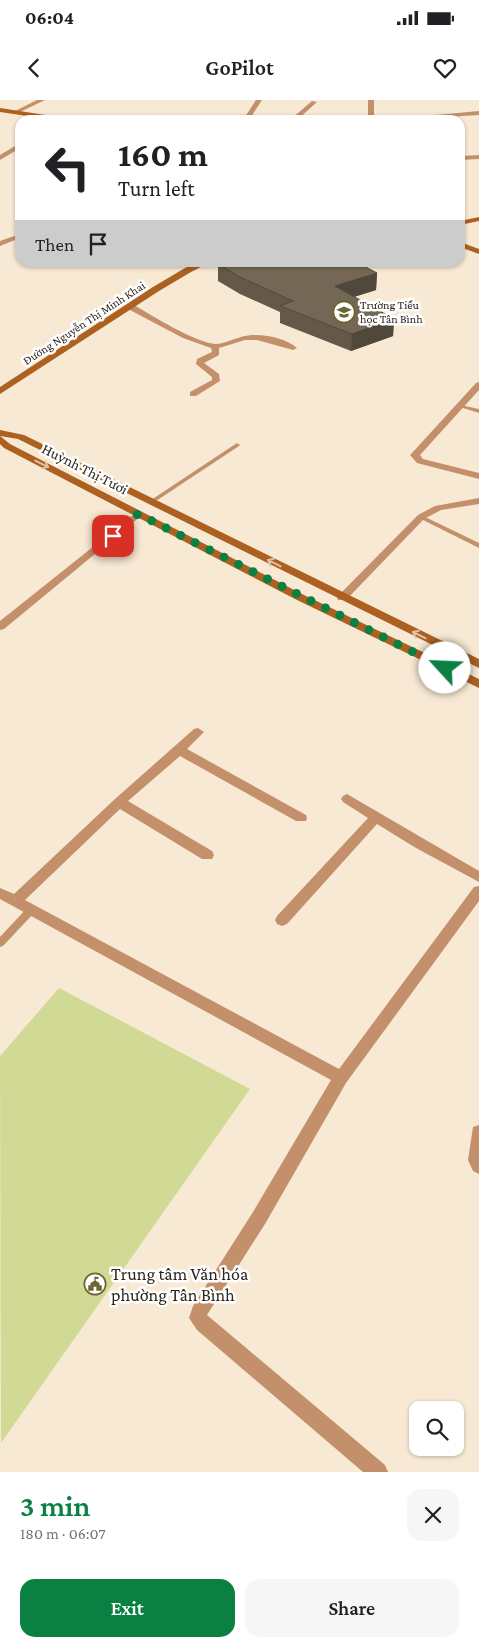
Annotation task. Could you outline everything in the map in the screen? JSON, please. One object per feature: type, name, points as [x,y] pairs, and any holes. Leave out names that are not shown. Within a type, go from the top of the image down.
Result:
[{"type":"street","points":[[16,112],[42,100]]},
{"type":"street","points":[[248,115],[256,100]]},
{"type":"street","points":[[371,100],[371,115]]},
{"type":"street","points":[[299,115],[314,102]]},
{"type":"street","points":[[0,110],[29,115]]},
{"type":"street","points":[[450,115],[479,112]]},
{"type":"street","points":[[0,158],[15,149]]},
{"type":"street","points":[[0,150],[15,152]]},
{"type":"street","points":[[465,158],[479,157]]},
{"type":"street","points":[[465,222],[479,219]]},
{"type":"street","points":[[0,244],[15,238]]},
{"type":"street","points":[[465,246],[479,252]]},
{"type":"street","name":"Đường Nguyễn Thị Minh Khai","points":[[0,392],[188,270],[196,267]]},
{"type":"street","points":[[131,307],[198,340],[215,346],[255,337],[277,341],[293,348]]},
{"type":"street","points":[[193,394],[216,381],[216,376],[200,364],[200,361],[216,353],[215,346]]},
{"type":"street","points":[[479,385],[462,406],[439,427],[415,455],[420,461],[479,476]]},
{"type":"street","name":"Huỳnh Thị Tươi","points":[[0,433],[22,437],[342,598],[479,664]]},
{"type":"street","name":"Huỳnh Thị Tươi","points":[[0,439],[7,446],[138,514],[363,629],[479,684]]},
{"type":"street","points":[[73,480],[88,471]]},
{"type":"street","points":[[342,598],[421,517],[438,508],[479,502]]},
{"type":"street","points":[[0,626],[138,514]]},
{"type":"street","points":[[16,902],[119,802],[198,732]]},
{"type":"street","points":[[179,750],[301,818]]},
{"type":"street","points":[[347,799],[421,845],[479,877]]},
{"type":"street","points":[[119,802],[207,855]]},
{"type":"street","points":[[282,920],[376,816]]},
{"type":"street","points":[[378,1472],[198,1318],[199,1312],[259,1218],[341,1078],[479,891]]},
{"type":"street","points":[[0,893],[341,1078]]},
{"type":"street","points":[[479,1132],[476,1160],[479,1166]]},
{"type":"lane","points":[[462,406],[479,411]]},
{"type":"lane","points":[[150,502],[238,444]]},
{"type":"lane","points":[[421,517],[479,546]]},
{"type":"lane","points":[[0,943],[31,910]]},
{"type":"green space","points":[[59,988],[250,1089],[1,1443],[0,1056]]},
{"type":"building","points":[[223,267],[366,267],[377,273],[335,286],[394,319],[352,334],[280,306],[293,301],[240,277]]},
{"type":"place","name":"Trường Tiểu học Tân Bình","points":[[344,312]]},
{"type":"place","name":"Trung tâm Văn hóa phường Tân Bình","points":[[95,1284]]},
{"type":"route","points":[[113,536],[138,514],[445,668]]}]
